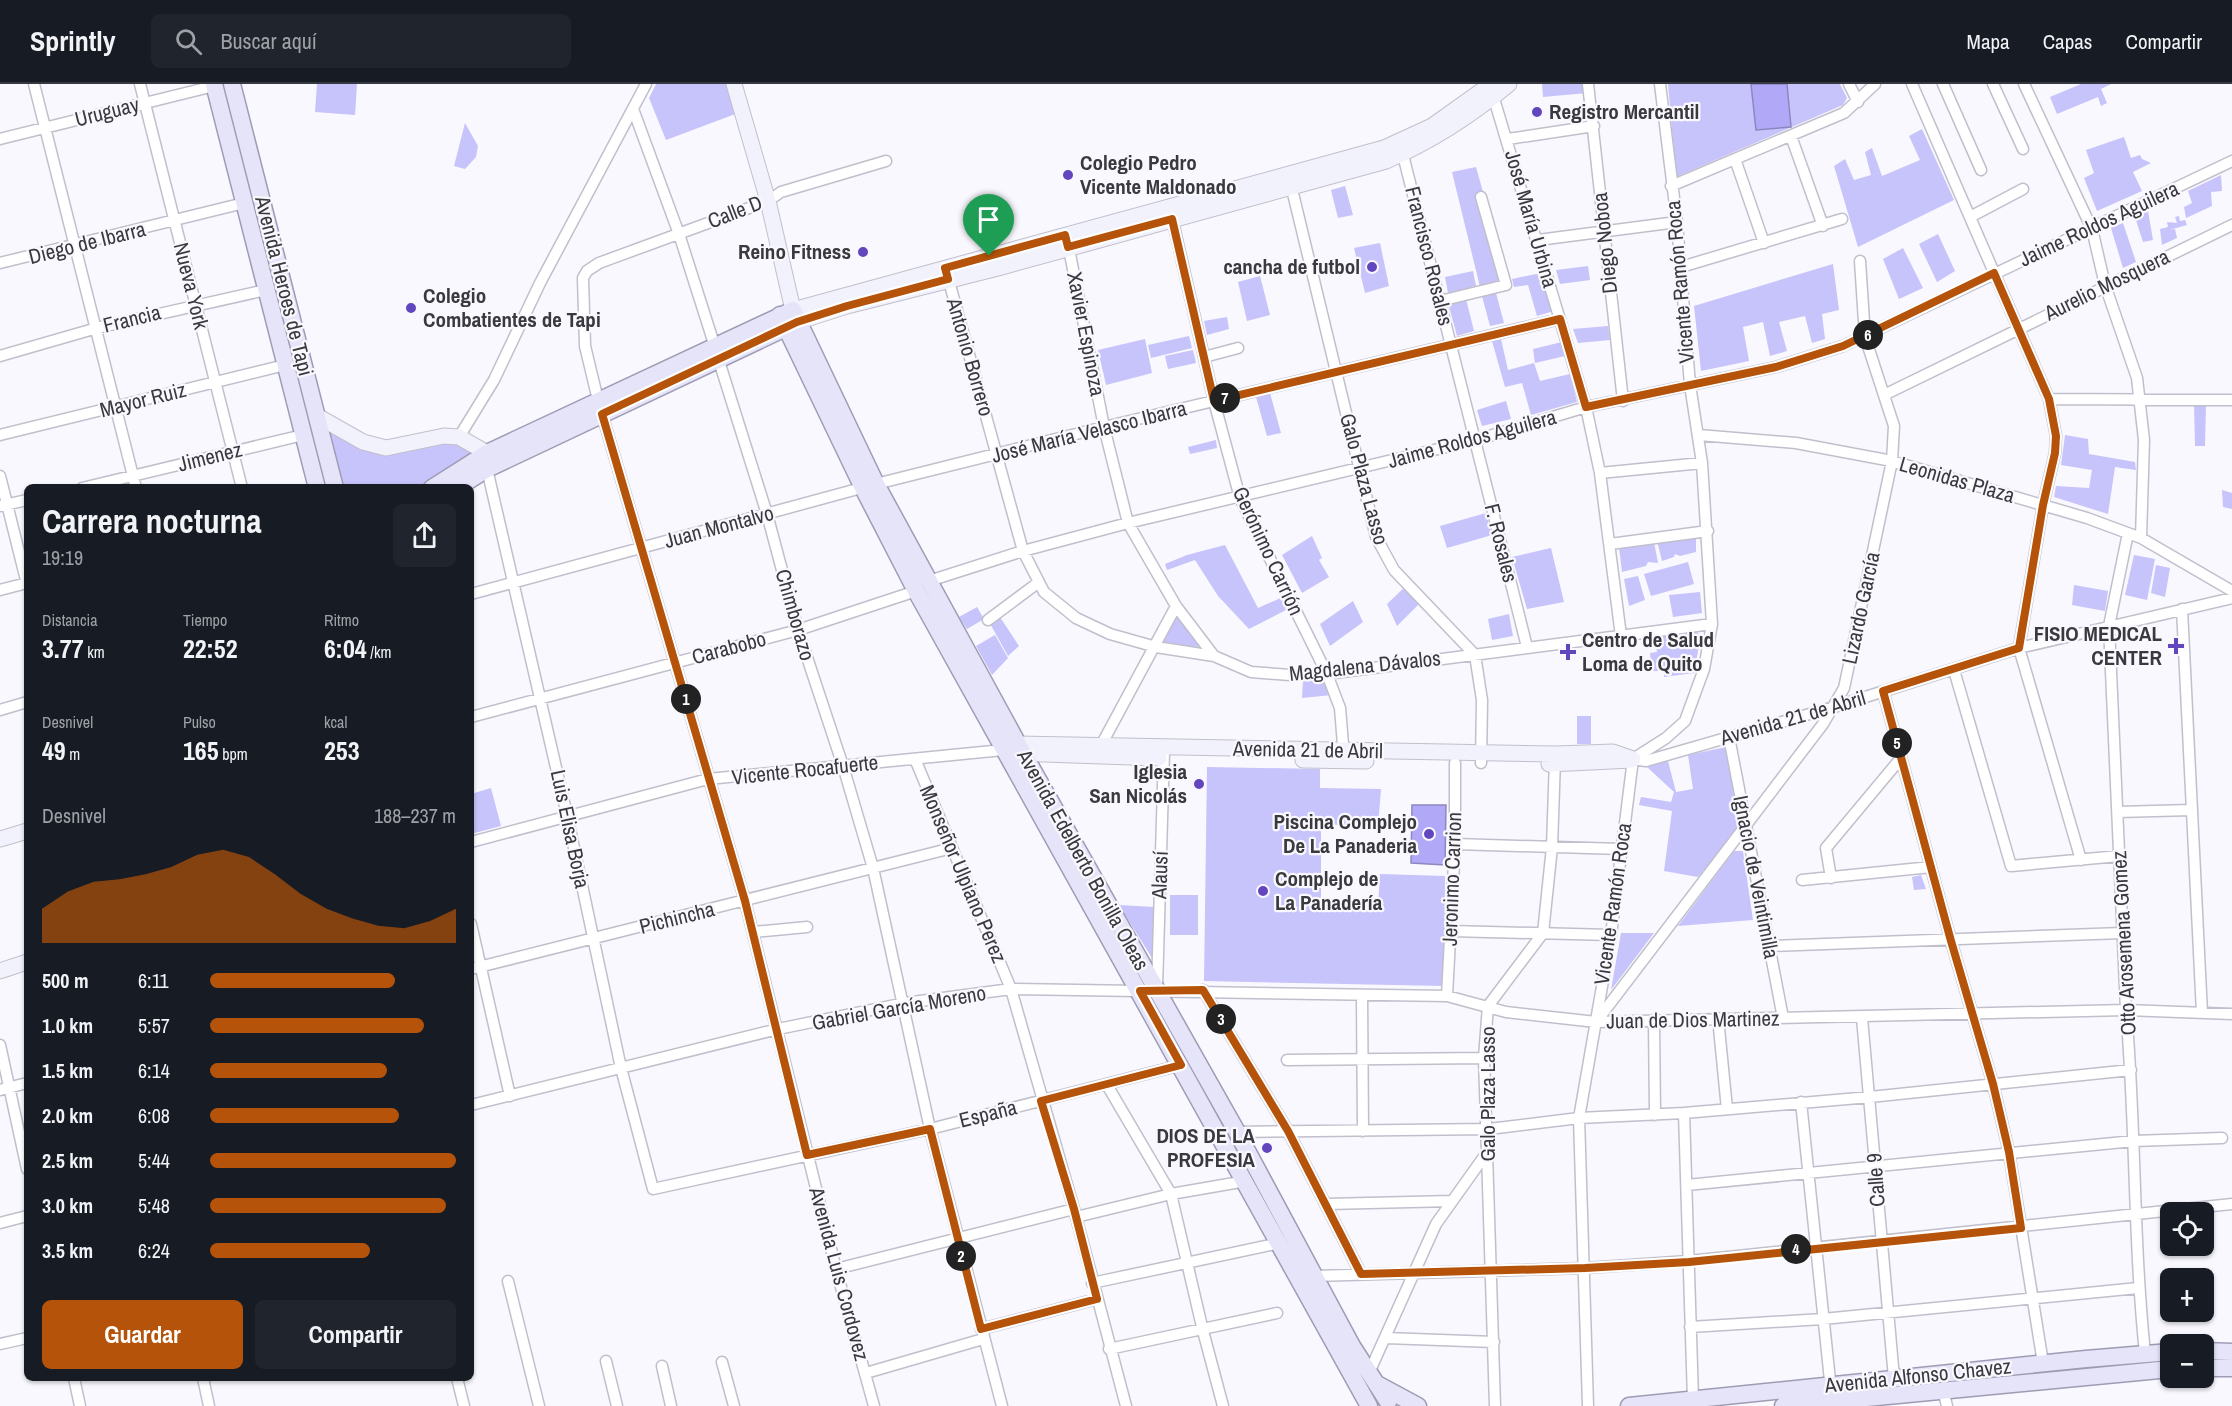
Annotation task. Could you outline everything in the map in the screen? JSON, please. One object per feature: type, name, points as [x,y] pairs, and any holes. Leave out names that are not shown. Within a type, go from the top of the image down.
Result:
[{"type":"main road","name":"Avenida Heroes de Tapi","points":[[232,84],[334,484]]},
{"type":"main road","points":[[734,84],[768,201],[788,286],[789,319]]},
{"type":"main road","points":[[440,484],[600,406],[789,319],[1290,181],[1401,148],[1492,89],[1509,84]]},
{"type":"main road","name":"Avenida Heroes de Tapi","points":[[214,85],[316,484]]},
{"type":"main road","name":"Avenida Edelberto Bonilla Oleas","points":[[789,319],[870,486],[923,586],[1148,991],[1238,1132],[1370,1378],[1399,1405]]},
{"type":"main road","points":[[317,416],[363,442],[386,448],[444,436],[459,437],[487,461]]},
{"type":"main road","points":[[462,484],[487,461]]},
{"type":"main road","name":"Avenida 21 de Abril","points":[[1015,750],[1633,759]]},
{"type":"main road","name":"Avenida 21 de Abril","points":[[1344,756],[1455,763],[1481,758]]},
{"type":"main road","points":[[0,839],[24,832]]},
{"type":"main road","points":[[0,970],[24,963]]},
{"type":"main road","name":"Avenida Edelberto Bonilla Oleas","points":[[1148,991],[1181,1065],[1369,1406]]},
{"type":"main road","points":[[2214,1351],[2232,1352]]},
{"type":"main road","name":"Avenida Alfonso Chavez","points":[[1783,1406],[1831,1392],[1894,1378],[2160,1352]]},
{"type":"main road","points":[[2214,1368],[2232,1368]]},
{"type":"main road","name":"Avenida Alfonso Chavez","points":[[1629,1406],[1693,1399],[1831,1392],[1945,1398],[2160,1370]]},
{"type":"main road","points":[[1370,1378],[1399,1405]]},
{"type":"street","points":[[34,84],[135,484]]},
{"type":"street","name":"Nueva York","points":[[140,84],[241,484]]},
{"type":"street","points":[[459,437],[494,380],[540,283],[646,84]]},
{"type":"street","name":"Diego Noboa","points":[[1588,84],[1623,401]]},
{"type":"street","name":"Vicente Ramón Roca","points":[[1588,1406],[1579,1118],[1611,935],[1633,759],[1666,738],[1685,721],[1704,669],[1712,624],[1702,463],[1690,386],[1677,222],[1660,84]]},
{"type":"street","points":[[1849,84],[1858,102]]},
{"type":"street","points":[[1671,186],[1844,113],[1875,84]]},
{"type":"street","points":[[1912,84],[2049,399],[2056,436],[2055,453],[2043,505],[2019,648],[2081,860]]},
{"type":"street","points":[[1943,84],[1981,170]]},
{"type":"street","points":[[1993,84],[2023,149]]},
{"type":"street","points":[[2024,84],[2092,229],[2106,285],[2137,378],[2141,399],[2144,492],[2141,538]]},
{"type":"street","name":"Uruguay","points":[[0,139],[214,85]]},
{"type":"street","name":"José María Urbina","points":[[1492,89],[1586,407],[1600,473],[1621,636]]},
{"type":"street","name":"Chimborazo","points":[[633,109],[679,234],[717,354],[767,514],[798,630],[843,766],[873,868],[956,1238],[1002,1406]]},
{"type":"street","points":[[1508,139],[1594,126]]},
{"type":"street","points":[[1791,136],[1823,226]]},
{"type":"street","name":"Francisco Rosales","points":[[1401,148],[1476,440]]},
{"type":"street","points":[[1735,159],[1764,243]]},
{"type":"street","name":"Calle D","points":[[587,271],[599,263],[768,201],[781,192],[886,161]]},
{"type":"street","name":"Jaime Roldos Aguilera","points":[[923,586],[1023,551],[1128,523],[1476,440],[1586,407],[1776,367],[1865,337],[1994,273],[2092,229],[2232,161]]},
{"type":"street","name":"Galo Plaza Lasso","points":[[1290,181],[1376,537],[1389,562],[1414,593],[1475,655]]},
{"type":"street","points":[[1970,217],[2023,189]]},
{"type":"street","points":[[1440,301],[1506,285],[1481,197]]},
{"type":"street","name":"Diego de Ibarra","points":[[0,263],[175,222],[244,203]]},
{"type":"street","name":"Gerónimo Carrión","points":[[1171,213],[1214,401],[1240,498],[1327,674],[1340,708],[1344,756]]},
{"type":"street","points":[[1681,267],[1842,219]]},
{"type":"street","points":[[1538,240],[1677,222]]},
{"type":"street","name":"Aurelio Mosquera","points":[[1886,394],[2017,328],[2232,225]]},
{"type":"street","name":"Xavier Espinoza","points":[[1067,241],[1104,426],[1128,523],[1176,606],[1214,656]]},
{"type":"street","name":"Lizardo García","points":[[1596,1022],[1746,826],[1834,707],[1844,688],[1892,461],[1894,426],[1886,394],[1865,337],[1860,261]]},
{"type":"street","name":"Avenida Luis Cordovez","points":[[587,271],[583,278],[585,346],[600,406],[745,901],[836,1269],[874,1406]]},
{"type":"street","name":"Antonio Borrero","points":[[947,274],[1023,551]]},
{"type":"street","name":"Francia","points":[[0,356],[97,328],[266,290]]},
{"type":"street","name":"José María Velasco Ibarra","points":[[870,486],[1104,426],[1560,319]]},
{"type":"street","points":[[1204,357],[1238,348]]},
{"type":"street","name":"Mayor Ruiz","points":[[0,435],[285,365]]},
{"type":"street","points":[[2049,399],[2232,400]]},
{"type":"street","name":"Jimenez","points":[[99,484],[303,435]]},
{"type":"street","name":"Leonidas Plaza","points":[[1699,435],[1797,443],[1892,461],[2043,505],[2141,538],[2232,591]]},
{"type":"street","name":"F. Rosales","points":[[1476,440],[1527,647]]},
{"type":"street","name":"Luis Elisa Borja","points":[[487,461],[567,815],[621,1068],[653,1189]]},
{"type":"street","points":[[1600,473],[1702,463]]},
{"type":"street","points":[[0,476],[4,506],[24,573]]},
{"type":"street","name":"Juan Montalvo","points":[[474,593],[870,486]]},
{"type":"street","points":[[4,506],[24,501]]},
{"type":"street","points":[[1610,544],[1708,531]]},
{"type":"street","name":"Otto Arosemena Gomez","points":[[2128,533],[2109,626],[2122,933],[2131,1070],[2134,1216],[2145,1353]]},
{"type":"street","name":"Magdalena Dávalos","points":[[1023,551],[1044,592],[1076,618],[1110,634],[1156,647],[1214,656],[1251,672],[1290,675],[1327,674],[1712,624]]},
{"type":"street","points":[[988,620],[1039,582]]},
{"type":"street","points":[[0,590],[24,584]]},
{"type":"street","name":"Carabobo","points":[[474,716],[798,630],[923,586]]},
{"type":"street","name":"Avenida 21 de Abril","points":[[1633,759],[1646,761],[1834,707],[2019,648],[2232,598]]},
{"type":"street","points":[[1098,752],[1176,606]]},
{"type":"street","points":[[2182,609],[2202,1013]]},
{"type":"street","points":[[1475,655],[1482,700],[1481,758]]},
{"type":"street","points":[[1954,670],[2011,866],[2119,856]]},
{"type":"street","points":[[1883,691],[1971,1014],[1993,1084],[2009,1152],[2043,1363]]},
{"type":"street","points":[[0,710],[24,703]]},
{"type":"street","name":"Ignacio de Veintimilla","points":[[1729,737],[1783,1017]]},
{"type":"street","name":"Vicente Rocafuerte","points":[[474,841],[708,779],[1015,750]]},
{"type":"street","name":"Alausí","points":[[1148,991],[1164,752]]},
{"type":"street","points":[[1831,878],[1826,848],[1901,758]]},
{"type":"street","name":"Monseñor Ulpiano Perez","points":[[915,759],[1011,989],[1041,1101],[1075,1213],[1109,1349],[1126,1406]]},
{"type":"street","points":[[1543,933],[1552,847],[1555,759]]},
{"type":"street","name":"Jeronimo Carrion","points":[[1447,996],[1455,844],[1455,763]]},
{"type":"street","points":[[2118,812],[2191,810]]},
{"type":"street","points":[[1455,844],[1621,849]]},
{"type":"street","name":"Pichincha","points":[[476,968],[952,848]]},
{"type":"street","points":[[1802,880],[1931,867]]},
{"type":"street","points":[[753,932],[807,927]]},
{"type":"street","points":[[1450,931],[1611,935]]},
{"type":"street","name":"Galo Plaza Lasso","points":[[1495,1406],[1489,1129],[1484,1059],[1488,1006],[1543,933]]},
{"type":"street","points":[[1769,946],[2122,933]]},
{"type":"street","points":[[474,950],[476,968],[510,1096]]},
{"type":"street","name":"Gabriel García Moreno","points":[[474,1104],[778,1029],[905,1003],[1011,989],[1148,991]]},
{"type":"street","points":[[1203,990],[1288,1131],[1328,1204],[1361,1274]]},
{"type":"street","name":"Juan de Dios Martinez","points":[[1148,991],[1203,990],[1447,996],[1506,1011],[1596,1022],[2126,1011],[2232,1014]]},
{"type":"street","points":[[1362,995],[1363,1131]]},
{"type":"street","points":[[1718,1018],[1727,1109]]},
{"type":"street","name":"Calle 9","points":[[1862,1018],[1880,1241],[1894,1378]]},
{"type":"street","points":[[1654,1020],[1654,1115]]},
{"type":"street","points":[[0,1045],[4,1089],[24,1159]]},
{"type":"street","points":[[1287,1060],[1484,1059]]},
{"type":"street","name":"España","points":[[653,1189],[930,1129],[1181,1065]]},
{"type":"street","points":[[1238,1132],[1489,1129],[1579,1118],[1684,1113],[1870,1097],[2131,1070]]},
{"type":"street","points":[[4,1089],[24,1084]]},
{"type":"street","points":[[1107,1084],[1171,1194],[1223,1406]]},
{"type":"street","points":[[1801,1102],[1818,1247],[1831,1392]]},
{"type":"street","points":[[1684,1113],[1693,1399]]},
{"type":"street","points":[[1687,1185],[2134,1141],[2222,1138]]},
{"type":"street","points":[[1370,1378],[1436,1224],[1488,1151]]},
{"type":"street","points":[[836,1269],[956,1238],[1246,1180]]},
{"type":"street","points":[[1328,1204],[1452,1201]]},
{"type":"street","points":[[1314,1276],[1585,1268],[1689,1262],[2232,1204]]},
{"type":"street","points":[[0,1223],[24,1217]]},
{"type":"street","points":[[1092,1283],[1280,1243]]},
{"type":"street","points":[[508,1281],[539,1406]]},
{"type":"street","points":[[1690,1327],[1823,1319],[2138,1288]]},
{"type":"street","points":[[866,1373],[1097,1299]]},
{"type":"street","points":[[1109,1349],[1203,1331],[1277,1313]]},
{"type":"street","points":[[1386,1338],[1494,1342]]},
{"type":"street","points":[[0,1344],[24,1339]]},
{"type":"street","points":[[606,1361],[617,1406]]},
{"type":"street","points":[[722,1362],[734,1406]]},
{"type":"street","points":[[662,1366],[671,1406]]},
{"type":"street","points":[[75,1381],[81,1406]]},
{"type":"street","points":[[204,1381],[209,1406]]},
{"type":"street","points":[[459,1381],[464,1406]]},
{"type":"shaded area","points":[[317,84],[357,84],[355,115],[315,112]]},
{"type":"shaded area","points":[[656,84],[731,84],[738,113],[666,140],[649,98]]},
{"type":"shaded area","points":[[1542,84],[1587,84],[1587,93],[1543,97]]},
{"type":"shaded area","points":[[1668,84],[1840,84],[1847,98],[1843,105],[1676,177]]},
{"type":"shaded area","points":[[1751,84],[1787,84],[1791,127],[1756,130]]},
{"type":"shaded area","points":[[2081,84],[2111,84],[2101,89],[2107,103],[2101,106],[2098,97],[2057,114],[2050,97]]},
{"type":"shaded area","points":[[465,123],[478,146],[476,157],[465,169],[454,166]]},
{"type":"shaded area","points":[[1922,129],[1954,200],[1858,247],[1834,166],[1845,159],[1854,180],[1871,175],[1865,152],[1872,148],[1882,176],[1920,160],[1909,136]]},
{"type":"shaded area","points":[[2124,137],[2131,158],[2140,155],[2142,159],[2151,163],[2133,172],[2142,191],[2097,211],[2084,178],[2094,173],[2086,150]]},
{"type":"shaded area","points":[[1476,167],[1483,192],[1476,194],[1501,281],[1480,287],[1452,172]]},
{"type":"shaded area","points":[[2221,175],[2222,191],[2211,192],[2212,206],[2186,218],[2184,207],[2192,203],[2188,191]]},
{"type":"shaded area","points":[[1345,186],[1353,215],[1338,218],[1331,190]]},
{"type":"shaded area","points":[[2148,211],[2153,240],[2143,242],[2135,217]]},
{"type":"shaded area","points":[[2179,216],[2180,221],[2185,220],[2187,225],[2169,230],[2175,229],[2177,238],[2162,245],[2160,229],[2168,227],[2167,222],[2177,223],[2175,217]]},
{"type":"shaded area","points":[[2123,223],[2136,262],[2123,268],[2111,228]]},
{"type":"shaded area","points":[[1938,234],[1955,271],[1937,282],[1919,244]]},
{"type":"shaded area","name":"cancha de futbol","points":[[1380,243],[1389,286],[1365,293],[1354,248]]},
{"type":"shaded area","points":[[1903,248],[1923,288],[1899,299],[1883,259]]},
{"type":"shaded area","points":[[1833,264],[1839,310],[1822,314],[1825,339],[1812,343],[1805,316],[1779,322],[1787,351],[1770,356],[1763,322],[1743,327],[1749,361],[1701,371],[1694,306]]},
{"type":"shaded area","points":[[1588,266],[1590,280],[1560,284],[1556,270]]},
{"type":"shaded area","points":[[1473,271],[1476,286],[1448,293],[1445,277]]},
{"type":"shaded area","points":[[1541,273],[1554,311],[1537,316],[1528,285],[1514,287],[1512,279]]},
{"type":"shaded area","points":[[1260,276],[1270,315],[1247,321],[1238,282]]},
{"type":"shaded area","points":[[1496,293],[1504,323],[1490,326],[1482,296]]},
{"type":"shaded area","points":[[1466,299],[1474,331],[1457,336],[1448,303]]},
{"type":"shaded area","points":[[1227,317],[1229,329],[1207,335],[1204,321]]},
{"type":"shaded area","points":[[1608,326],[1610,340],[1578,343],[1573,329]]},
{"type":"shaded area","points":[[1189,336],[1192,348],[1151,358],[1148,345]]},
{"type":"shaded area","points":[[1145,339],[1152,373],[1106,385],[1098,350]]},
{"type":"shaded area","points":[[1501,339],[1508,370],[1534,363],[1540,381],[1570,374],[1577,402],[1531,415],[1522,383],[1505,387],[1492,341]]},
{"type":"shaded area","points":[[1562,342],[1565,356],[1535,363],[1533,349]]},
{"type":"shaded area","points":[[1193,350],[1196,363],[1168,369],[1165,356]]},
{"type":"shaded area","points":[[1270,393],[1281,433],[1267,436],[1256,397]]},
{"type":"shaded area","points":[[1506,401],[1511,419],[1482,426],[1477,410]]},
{"type":"shaded area","points":[[2194,404],[2206,405],[2205,446],[2195,446]]},
{"type":"shaded area","points":[[325,425],[361,446],[453,441],[477,452],[428,484],[340,484]]},
{"type":"shaded area","points":[[2065,435],[2088,439],[2089,454],[2135,462],[2136,470],[2115,467],[2108,514],[2054,497],[2056,486],[2089,488],[2092,470],[2061,465]]},
{"type":"shaded area","points":[[1216,440],[1217,448],[1190,454],[1188,447]]},
{"type":"shaded area","points":[[2222,490],[2232,493],[2232,509],[2223,507]]},
{"type":"shaded area","points":[[1486,513],[1492,535],[1447,548],[1440,526]]},
{"type":"shaded area","points":[[1312,536],[1322,558],[1319,560],[1329,577],[1302,593],[1282,555]]},
{"type":"shaded area","points":[[1696,536],[1696,552],[1680,556],[1675,554],[1674,557],[1662,561],[1657,541]]},
{"type":"shaded area","points":[[1654,542],[1658,563],[1648,562],[1646,566],[1622,572],[1619,547]]},
{"type":"shaded area","points":[[1225,545],[1258,608],[1285,596],[1290,608],[1249,629],[1218,596],[1195,560],[1167,570],[1165,564],[1187,555]]},
{"type":"shaded area","points":[[1551,548],[1564,602],[1527,609],[1512,557]]},
{"type":"shaded area","points":[[2134,555],[2155,559],[2147,600],[2125,595]]},
{"type":"shaded area","points":[[1688,562],[1694,584],[1651,596],[1644,574]]},
{"type":"shaded area","points":[[2156,565],[2170,568],[2165,597],[2151,593]]},
{"type":"shaded area","points":[[1638,576],[1645,600],[1629,606],[1624,579]]},
{"type":"shaded area","points":[[2074,585],[2108,591],[2105,611],[2072,605]]},
{"type":"shaded area","points":[[1406,586],[1420,603],[1397,626],[1387,604]]},
{"type":"shaded area","points":[[1700,592],[1702,613],[1673,617],[1669,595]]},
{"type":"shaded area","points":[[1353,601],[1363,622],[1330,646],[1320,624]]},
{"type":"shaded area","points":[[977,607],[984,619],[967,629],[959,617]]},
{"type":"shaded area","points":[[998,614],[1019,646],[1008,656],[988,620]]},
{"type":"shaded area","points":[[1509,614],[1513,636],[1492,640],[1488,619]]},
{"type":"shaded area","points":[[1178,615],[1200,645],[1198,647],[1165,643],[1163,640]]},
{"type":"shaded area","points":[[1694,631],[1701,635],[1694,673],[1664,677],[1664,671],[1652,671],[1650,653],[1657,652],[1655,637]]},
{"type":"shaded area","points":[[995,635],[1008,658],[992,675],[976,646]]},
{"type":"shaded area","points":[[1324,677],[1332,695],[1302,698],[1303,680]]},
{"type":"shaded area","points":[[1577,716],[1591,716],[1591,744],[1577,744]]},
{"type":"shaded area","points":[[1726,747],[1742,825],[1698,877],[1664,871],[1672,811],[1639,805],[1641,797],[1671,802],[1674,792],[1647,767],[1668,761],[1676,792],[1693,789],[1688,755]]},
{"type":"shaded area","name":"Complejo de La Panadería","points":[[1207,767],[1320,769],[1320,788],[1381,789],[1378,827],[1321,824],[1321,905],[1378,906],[1380,874],[1445,876],[1444,986],[1204,981]]},
{"type":"shaded area","points":[[491,788],[501,826],[474,833],[474,793]]},
{"type":"shaded area","name":"Piscina Complejo De La Panaderia","points":[[1412,805],[1446,805],[1445,865],[1411,863]]},
{"type":"shaded area","points":[[1734,851],[1743,851],[1753,920],[1678,926]]},
{"type":"shaded area","points":[[1921,875],[1926,889],[1914,890],[1912,877]]},
{"type":"shaded area","points":[[1170,895],[1198,895],[1198,935],[1170,935]]},
{"type":"shaded area","points":[[1119,905],[1155,907],[1155,957],[1152,958]]},
{"type":"shaded area","points":[[1621,933],[1654,933],[1611,990]]},
{"type":"place","name":"Registro Mercantil","points":[[1537,112]]},
{"type":"place","name":"Colegio Pedro Vicente Maldonado","points":[[1068,175]]},
{"type":"place","name":"Reino Fitness","points":[[863,252]]},
{"type":"place","name":"cancha de futbol","points":[[1372,267]]},
{"type":"place","name":"Colegio Combatientes de Tapi","points":[[411,308]]},
{"type":"place","name":"FISIO MEDICAL CENTER","points":[[2176,646]]},
{"type":"place","name":"Centro de Salud Loma de Quito","points":[[1568,652]]},
{"type":"place","name":"Iglesia San Nicolás","points":[[1199,784]]},
{"type":"place","name":"Piscina Complejo De La Panaderia","points":[[1429,834]]},
{"type":"place","name":"Complejo de La Panadería","points":[[1263,891]]},
{"type":"place","name":"DIOS DE LA PROFESIA","points":[[1267,1148]]},
{"type":"route","points":[[1172,219],[1214,401],[1560,319],[1586,407],[1623,401],[1776,367],[1843,346],[1994,273],[2049,399],[2056,436],[2055,453],[2043,505],[2019,648],[1883,691],[1971,1014],[1993,1084],[2009,1152],[2021,1228],[1689,1262],[1585,1268],[1361,1274],[1328,1204],[1288,1131],[1203,990],[1140,991],[1181,1065],[1041,1101],[1074,1209],[1097,1299],[981,1329],[930,1129],[807,1155],[745,901],[602,414],[719,361],[797,322],[948,279],[945,268],[989,256],[1065,235],[1068,247],[1172,219]]}]
